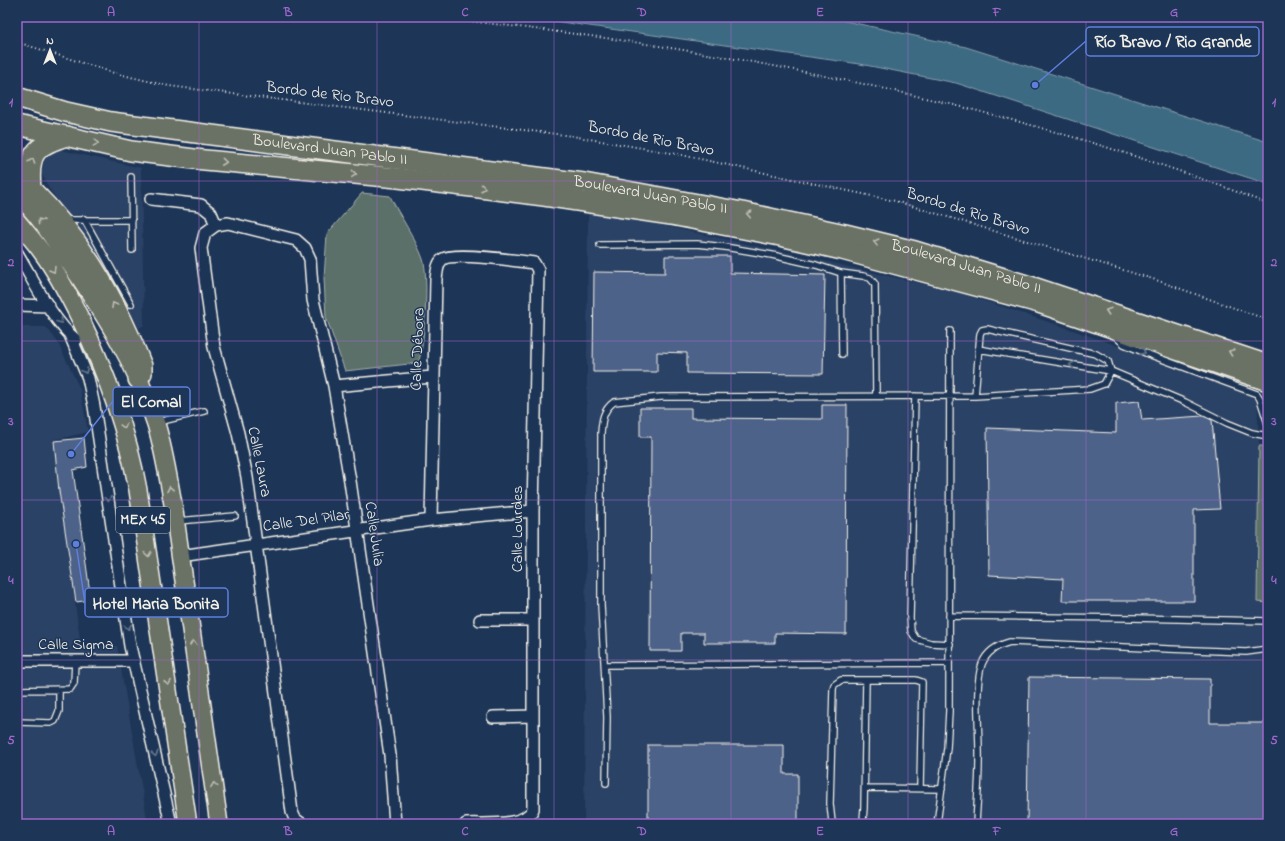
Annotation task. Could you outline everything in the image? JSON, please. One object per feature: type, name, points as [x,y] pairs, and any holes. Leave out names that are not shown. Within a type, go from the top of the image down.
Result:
[{"type":"highway","name":"Boulevard Juan Pablo II","points":[[17,97],[66,112],[111,122],[584,183],[742,212],[845,234],[915,251],[1030,286],[1268,365]]},
{"type":"highway","name":"Boulevard Juan Pablo II","points":[[17,125],[131,151],[478,187],[606,204],[671,215],[842,250],[1039,303],[1268,381]]},
{"type":"highway","points":[[24,191],[30,165],[36,152],[45,143],[67,136]]},
{"type":"highway","points":[[17,172],[24,191],[61,220],[78,244],[118,312],[142,366],[142,373],[138,379]]},
{"type":"main road","name":"MEX 45","points":[[24,191],[46,228],[102,310],[138,379],[155,423],[163,452],[175,521],[219,824]]},
{"type":"main road","name":"MEX 45","points":[[17,221],[42,252],[70,297],[112,390],[132,455],[188,824]]},
{"type":"street","points":[[151,199],[201,205],[210,213],[216,225]]},
{"type":"street","name":"Calle Julia","points":[[216,225],[228,223],[296,240],[301,243],[308,252],[310,259],[313,300],[334,386],[357,531],[390,755],[395,824]]},
{"type":"street","name":"Calle Laura","points":[[216,225],[205,233],[201,241],[214,347],[238,433],[247,477],[292,812],[295,819],[302,824]]},
{"type":"street","points":[[17,253],[49,306],[70,335],[88,378],[94,406],[134,661],[172,824]]},
{"type":"street","name":"Calle Débora","points":[[431,520],[432,377],[436,279],[439,264],[443,259],[458,256],[522,262]]},
{"type":"street","name":"Calle Lourdes","points":[[466,824],[516,822],[526,818],[532,809],[534,716],[534,511],[538,270],[534,263],[522,262]]},
{"type":"street","points":[[17,305],[49,306]]},
{"type":"street","points":[[70,335],[99,360]]},
{"type":"street","points":[[334,386],[432,377]]},
{"type":"street","name":"Calle Del Pilar","points":[[180,556],[431,520],[534,511]]},
{"type":"street","points":[[480,620],[533,620]]},
{"type":"street","name":"Calle Sigma","points":[[17,661],[134,661]]},
{"type":"street","points":[[493,717],[534,716]]},
{"type":"lane","points":[[131,178],[132,250]]},
{"type":"lane","points":[[84,219],[131,304]]},
{"type":"lane","points":[[61,220],[132,220]]},
{"type":"lane","points":[[600,245],[697,244],[725,247],[809,263],[841,273],[870,278],[875,284],[876,395]]},
{"type":"lane","points":[[841,273],[842,354]]},
{"type":"lane","points":[[1099,323],[1124,344],[1257,394],[1268,424]]},
{"type":"lane","points":[[606,783],[607,716],[601,605],[601,433],[602,422],[609,406],[614,402],[629,399],[661,397],[876,395],[975,396],[1090,389],[1104,384],[1111,371],[1108,361],[1096,354],[987,329],[982,330],[980,334],[975,396]]},
{"type":"lane","points":[[937,824],[942,789],[949,711],[950,331]]},
{"type":"lane","points":[[978,350],[1111,371],[1185,402],[1252,433],[1268,436]]},
{"type":"lane","points":[[915,396],[910,618],[912,631],[916,639],[931,643],[950,644]]},
{"type":"lane","points":[[155,423],[204,411]]},
{"type":"lane","points":[[175,521],[235,516]]},
{"type":"lane","points":[[949,616],[1268,621]]},
{"type":"lane","points":[[976,824],[979,763],[979,682],[982,663],[992,650],[999,645],[1010,642],[1246,652],[1268,649]]},
{"type":"lane","points":[[17,690],[59,690],[70,688],[74,683],[75,661]]},
{"type":"lane","points":[[605,665],[949,663]]},
{"type":"lane","points":[[834,824],[832,822],[830,804],[833,688],[837,682],[841,680],[916,680],[922,682],[920,788]]},
{"type":"lane","points":[[859,824],[864,815],[866,680]]},
{"type":"lane","points":[[17,722],[51,723],[55,721],[59,711],[59,690]]},
{"type":"lane","points":[[865,788],[942,789]]},
{"type":"path","points":[[437,17],[670,47],[868,84],[1041,127],[1221,185],[1268,204]]},
{"type":"path","name":"Bordo de Rio Bravo","points":[[17,42],[114,73],[170,86],[572,136],[677,154],[895,201],[1156,280],[1268,320]]},
{"type":"shaded area","points":[[525,17],[827,17],[966,47],[1268,142],[1268,184],[956,83],[860,64]]},
{"type":"shaded area","points":[[56,149],[141,168],[144,325],[139,328],[111,278],[88,242],[48,187],[42,174],[45,151]]},
{"type":"shaded area","points":[[588,212],[623,217],[798,255],[957,292],[1064,327],[1257,395],[1259,446],[1257,602],[1268,603],[1268,824],[584,824]]},
{"type":"shaded area","points":[[17,327],[46,327],[57,341],[80,389],[88,432],[53,440],[81,647],[117,646],[148,824],[17,824]]},
{"type":"green space","points":[[362,193],[390,196],[417,244],[423,259],[425,267],[426,295],[423,342],[418,363],[345,371],[326,317],[324,278],[327,234]]},
{"type":"green space","points":[[1259,446],[1268,446],[1268,603],[1257,602]]},
{"type":"building","points":[[665,256],[730,256],[730,273],[825,275],[823,374],[687,373],[687,353],[657,352],[657,372],[593,372],[594,272],[665,273]]},
{"type":"building","points":[[1139,401],[1142,420],[1203,416],[1212,420],[1220,509],[1194,510],[1194,601],[1062,601],[1063,579],[989,575],[987,428],[1116,433],[1116,403]]},
{"type":"building","points":[[822,405],[847,405],[846,634],[775,633],[775,643],[704,643],[704,633],[681,633],[681,651],[650,651],[651,437],[640,437],[640,408],[691,408],[691,418],[822,419]]},
{"type":"building","points":[[84,438],[87,467],[73,470],[91,600],[76,602],[59,491],[54,441]]},
{"type":"building","points":[[1029,677],[1210,679],[1210,723],[1268,723],[1268,824],[1027,824]]},
{"type":"building","points":[[648,745],[784,745],[784,774],[798,774],[798,824],[648,824]]},
{"type":"place","name":"Río Bravo / Rio Grande","points":[[1035,85]]},
{"type":"place","name":"El Comal","points":[[71,454]]},
{"type":"place","name":"Hotel Maria Bonita","points":[[76,544]]}]
